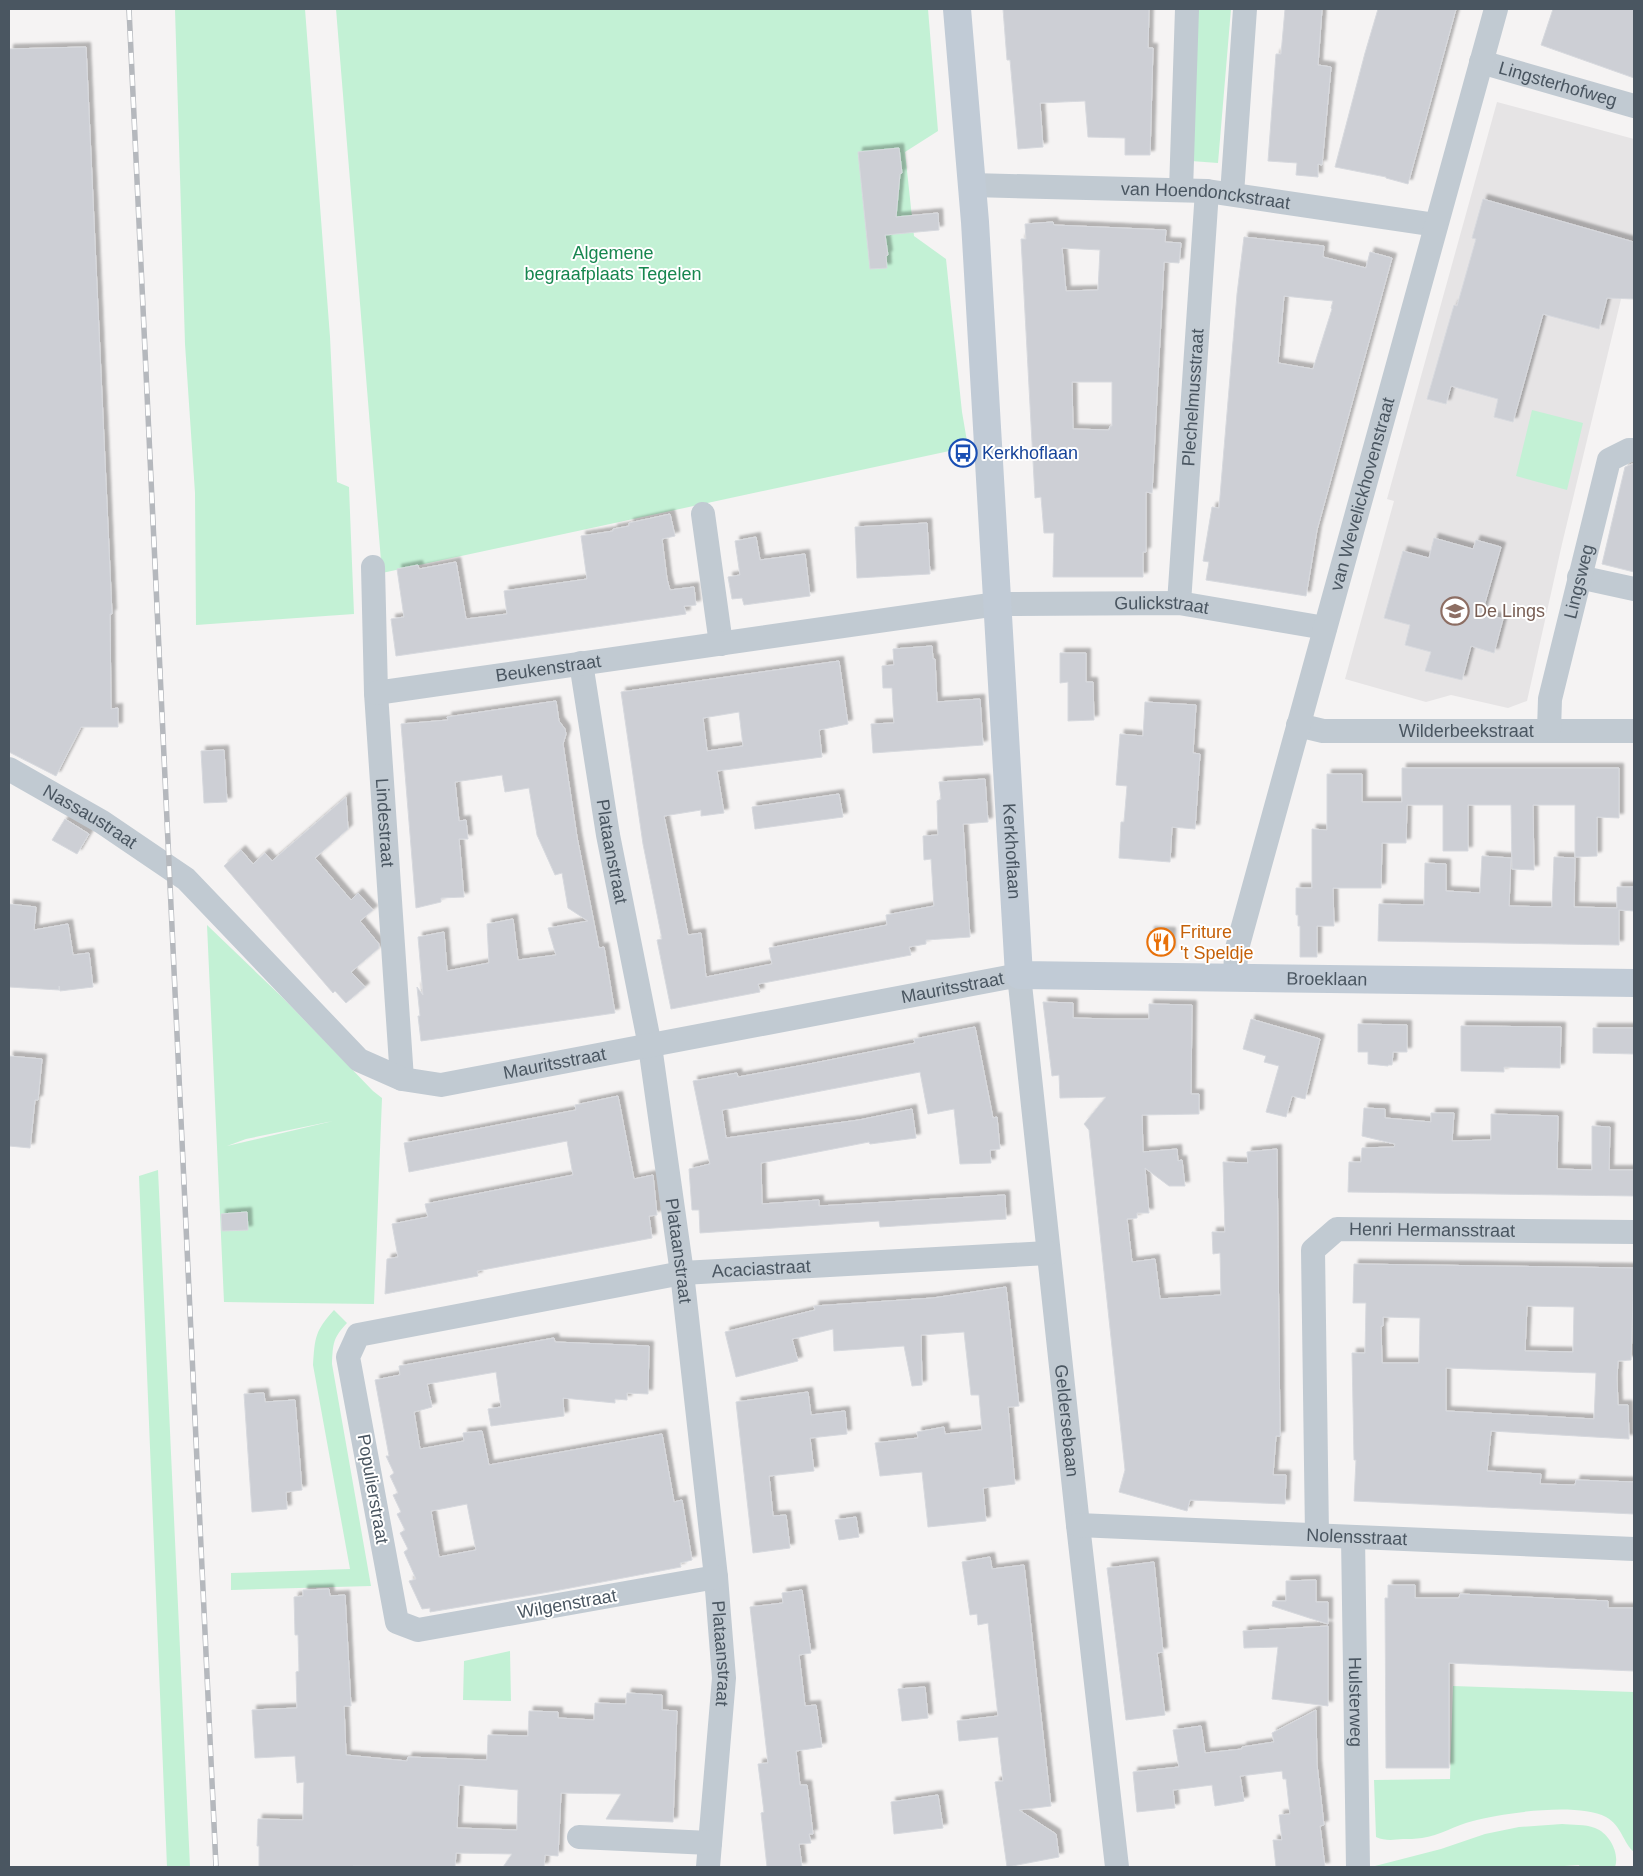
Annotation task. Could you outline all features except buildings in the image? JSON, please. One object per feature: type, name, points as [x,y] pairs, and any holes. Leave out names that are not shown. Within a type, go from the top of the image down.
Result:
[{"type":"street","name":"Kerkhoflaan","points":[[956,9],[972,185],[1019,976]]},
{"type":"street","points":[[1181,190],[1187,9]]},
{"type":"street","points":[[1232,194],[1245,9]]},
{"type":"street","name":"van Wevelickhovenstraat","points":[[1235,979],[1236,952],[1496,9]]},
{"type":"street","name":"Lingsterhofweg","points":[[1481,62],[1634,106]]},
{"type":"street","name":"van Hoendonckstraat","points":[[972,185],[1207,191],[1436,225]]},
{"type":"street","name":"Plechelmusstraat","points":[[1179,603],[1207,191]]},
{"type":"street","name":"Lingsweg","points":[[1549,730],[1550,699],[1609,460],[1629,450],[1634,450]]},
{"type":"street","points":[[702,514],[721,644]]},
{"type":"street","name":"Lindestraat","points":[[373,567],[376,693],[402,1079]]},
{"type":"street","points":[[1579,577],[1634,590]]},
{"type":"street","name":"Gulickstraat","points":[[997,604],[1179,603],[1325,628]]},
{"type":"street","name":"Beukenstraat","points":[[376,693],[997,604]]},
{"type":"street","name":"Plataanstraat","points":[[581,663],[608,835],[650,1046],[682,1273],[716,1577],[724,1678],[708,1867]]},
{"type":"street","name":"Wilderbeekstraat","points":[[1298,725],[1323,731],[1634,731]]},
{"type":"street","name":"Nassaustraat","points":[[9,769],[102,822],[169,867]]},
{"type":"street","name":"Mauritsstraat","points":[[169,867],[186,879],[358,1060],[402,1079],[441,1085],[1019,976]]},
{"type":"street","name":"Broeklaan","points":[[1019,976],[1634,984]]},
{"type":"street","name":"Geldersebaan","points":[[1019,976],[1117,1867]]},
{"type":"street","name":"Henri Hermansstraat","points":[[1317,1535],[1313,1250],[1336,1229],[1634,1232]]},
{"type":"street","name":"Acaciastraat","points":[[358,1335],[682,1273],[1048,1253]]},
{"type":"street","name":"Populierstraat","points":[[358,1335],[348,1357],[397,1622],[418,1630]]},
{"type":"street","name":"Nolensstraat","points":[[1078,1525],[1634,1549]]},
{"type":"street","name":"Hulsterweg","points":[[1353,1537],[1358,1867]]},
{"type":"street","name":"Wilgenstraat","points":[[418,1630],[716,1577]]},
{"type":"street","points":[[579,1837],[710,1843]]},
{"type":"shaded area","points":[[1497,102],[1634,139],[1634,245],[1562,544],[1527,701],[1508,708],[1451,695],[1426,702],[1345,679],[1394,501],[1387,499]]},
{"type":"green space","points":[[175,9],[305,9],[330,337],[337,482],[349,487],[354,614],[196,625],[195,493],[185,344]]},
{"type":"green space","name":"Algemene begraafplaats Tegelen","points":[[336,9],[928,9],[938,131],[905,152],[914,236],[946,259],[962,412],[968,447],[382,573]]},
{"type":"green space","points":[[1197,9],[1231,9],[1218,163],[1191,161]]},
{"type":"green space","points":[[1532,410],[1583,423],[1567,490],[1516,476]]},
{"type":"green space","points":[[207,925],[283,998],[382,1098],[374,1304],[224,1302]],"holes":[[[333,1121],[227,1146],[246,1139]]]},
{"type":"green space","points":[[158,1170],[190,1867],[167,1867],[139,1176]]},
{"type":"green space","points":[[334,1310],[347,1323],[335,1341],[332,1364],[371,1586],[231,1590],[231,1573],[350,1569],[313,1365],[317,1335]]},
{"type":"green space","points":[[510,1651],[511,1701],[463,1700],[464,1661]]},
{"type":"green space","points":[[1453,1686],[1634,1692],[1634,1852],[1616,1825],[1606,1817],[1577,1810],[1540,1810],[1502,1815],[1467,1823],[1422,1838],[1389,1840],[1376,1837],[1374,1780],[1450,1779]]},
{"type":"green space","points":[[1562,1824],[1583,1825],[1605,1834],[1615,1850],[1615,1867],[1580,1867],[1579,1865],[1550,1867],[1375,1867],[1441,1849],[1485,1834],[1519,1827]]},
{"type":"railway","points":[[129,9],[216,1867]]},
{"type":"place","name":"Kerkhoflaan","points":[[963,453]]},
{"type":"place","name":"De Lings","points":[[1455,611]]},
{"type":"place","name":"Friture 't Speldje","points":[[1161,942]]}]
